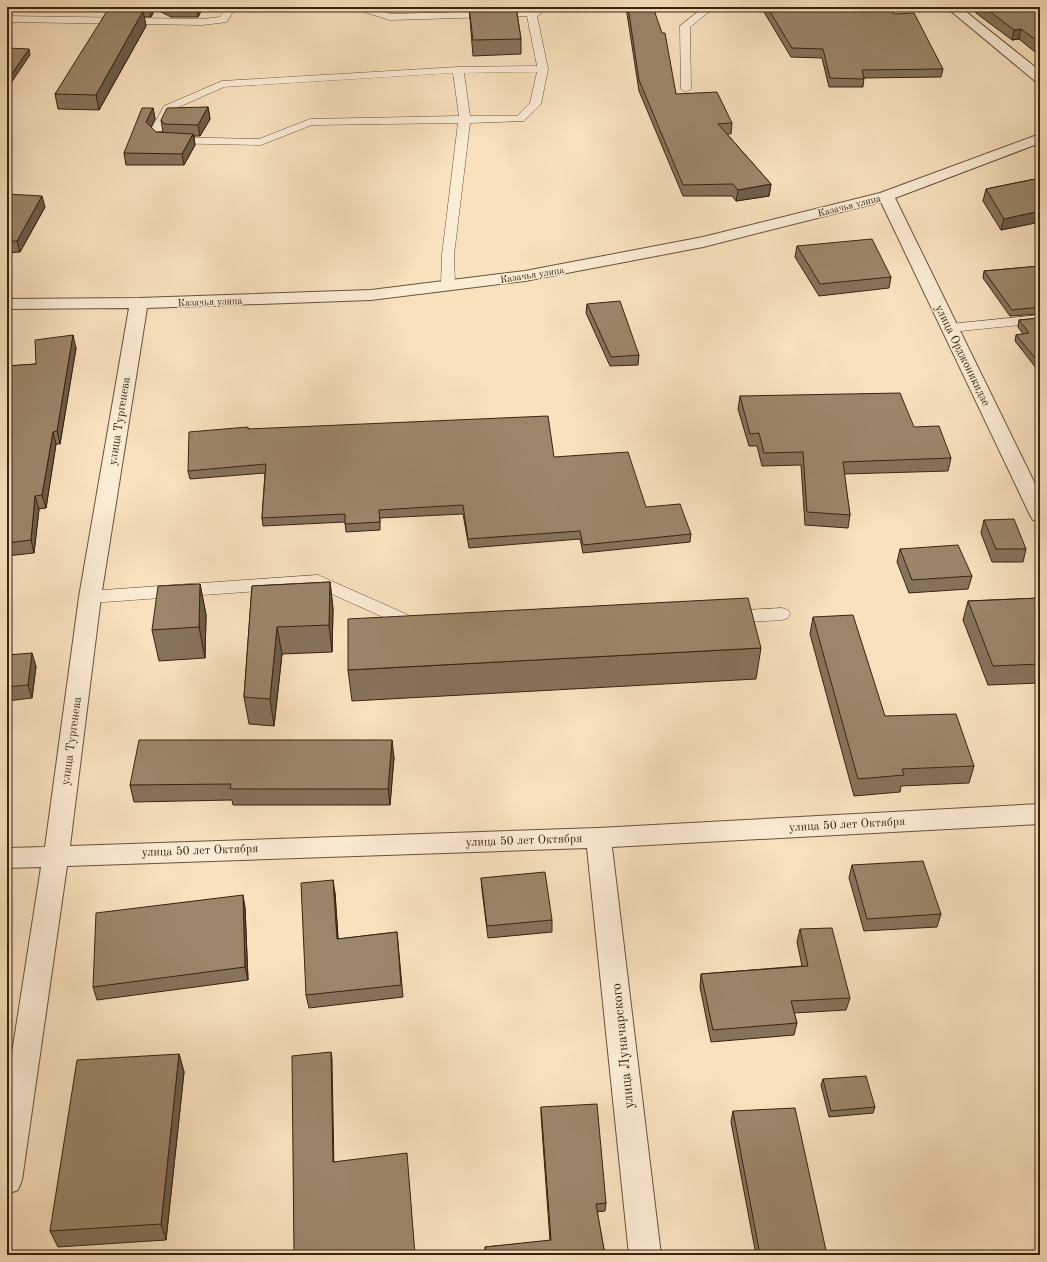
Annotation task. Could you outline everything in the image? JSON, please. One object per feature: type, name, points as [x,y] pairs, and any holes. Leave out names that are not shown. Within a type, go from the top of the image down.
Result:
[{"type":"street","points":[[952,7],[1040,78]]},
{"type":"street","name":"Казачья улица","points":[[7,304],[139,303],[371,295],[525,276],[703,242],[886,196],[1040,138]]},
{"type":"street","name":"улица Орджоникидзе","points":[[886,196],[1040,514]]},
{"type":"street","name":"улица Тургенева","points":[[7,1180],[56,855],[90,597],[139,303]]},
{"type":"street","name":"улица 50 лет Октября","points":[[7,858],[56,855],[598,838],[1040,814]]},
{"type":"street","name":"улица Луначарского","points":[[598,838],[645,1255]]},
{"type":"lane","points":[[7,19],[203,22],[223,20],[231,7]]},
{"type":"lane","points":[[368,7],[368,10],[390,16],[533,10],[543,68],[535,104],[520,119],[310,122],[261,142],[162,140],[155,133],[168,108],[222,84],[458,70],[543,68]]},
{"type":"lane","points":[[686,89],[685,26],[710,7]]},
{"type":"lane","points":[[448,286],[448,255],[465,114],[458,70]]},
{"type":"lane","points":[[950,328],[1040,319]]},
{"type":"lane","points":[[90,597],[318,581],[432,632]]},
{"type":"lane","points":[[710,618],[782,614]]},
{"type":"building","points":[[469,7],[516,7],[521,39],[473,40]]},
{"type":"building","points":[[628,7],[653,7],[662,33],[665,33],[676,94],[717,92],[732,123],[718,124],[771,184],[738,190],[733,184],[683,185],[639,80]]},
{"type":"building","points":[[767,7],[890,7],[894,14],[914,13],[943,69],[862,70],[864,79],[830,78],[823,49],[792,48]]},
{"type":"building","points":[[984,7],[1040,7],[1040,43],[1021,29],[1014,30]]},
{"type":"building","points":[[107,11],[143,11],[96,95],[55,94]]},
{"type":"building","points":[[7,48],[29,49],[7,81]]},
{"type":"building","points":[[208,107],[198,125],[164,124],[161,120],[167,108]]},
{"type":"building","points":[[142,108],[153,108],[146,122],[156,132],[193,134],[182,154],[124,153]]},
{"type":"building","points":[[1040,178],[1040,211],[1004,219],[986,189]]},
{"type":"building","points":[[7,194],[42,196],[17,241],[7,241]]},
{"type":"building","points":[[872,239],[891,277],[820,284],[797,246]]},
{"type":"building","points":[[1040,266],[1040,307],[1012,310],[984,271]]},
{"type":"building","points":[[620,301],[639,355],[611,357],[587,304]]},
{"type":"building","points":[[1040,318],[1040,364],[1016,335],[1029,333],[1019,320]]},
{"type":"building","points":[[73,335],[57,431],[53,432],[42,495],[35,496],[31,540],[7,543],[7,459],[12,434],[7,435],[7,366],[36,364],[35,340]]},
{"type":"building","points":[[900,393],[914,427],[939,426],[951,458],[843,462],[850,515],[807,512],[803,452],[764,453],[759,433],[750,434],[740,396]]},
{"type":"building","points":[[548,416],[554,457],[628,452],[646,507],[680,504],[691,534],[583,545],[580,531],[468,539],[463,505],[379,510],[380,522],[345,524],[345,514],[262,518],[266,464],[188,471],[189,432],[248,427],[248,429]]},
{"type":"building","points":[[1014,519],[1026,549],[996,549],[984,520]]},
{"type":"building","points":[[958,545],[972,576],[912,580],[900,549]]},
{"type":"building","points":[[330,582],[329,625],[277,627],[270,699],[244,697],[252,586]]},
{"type":"building","points":[[200,584],[199,627],[152,630],[158,586]]},
{"type":"building","points":[[748,598],[761,648],[348,670],[348,619]]},
{"type":"building","points":[[1040,598],[1040,664],[993,666],[968,601]]},
{"type":"building","points":[[853,615],[885,716],[956,714],[974,766],[902,769],[904,775],[858,779],[813,617]]},
{"type":"building","points":[[32,653],[28,685],[7,687],[7,655]]},
{"type":"building","points":[[139,740],[392,740],[388,789],[230,789],[231,784],[130,785]]},
{"type":"building","points":[[923,861],[941,914],[867,919],[852,865]]},
{"type":"building","points":[[545,872],[552,920],[487,926],[481,878]]},
{"type":"building","points":[[333,880],[337,939],[397,932],[401,985],[306,995],[301,883]]},
{"type":"building","points":[[243,895],[245,967],[93,987],[96,913]]},
{"type":"building","points":[[832,928],[850,998],[791,1001],[797,1023],[713,1030],[701,974],[808,966],[800,929]]},
{"type":"building","points":[[331,1052],[333,1162],[407,1153],[415,1255],[294,1255],[292,1056]]},
{"type":"building","points":[[179,1054],[161,1224],[50,1231],[77,1060]]},
{"type":"building","points":[[866,1076],[875,1107],[831,1111],[823,1079]]},
{"type":"building","points":[[597,1104],[606,1203],[596,1204],[605,1255],[486,1255],[485,1247],[551,1240],[541,1107]]},
{"type":"building","points":[[795,1108],[827,1255],[760,1255],[733,1111]]}]
